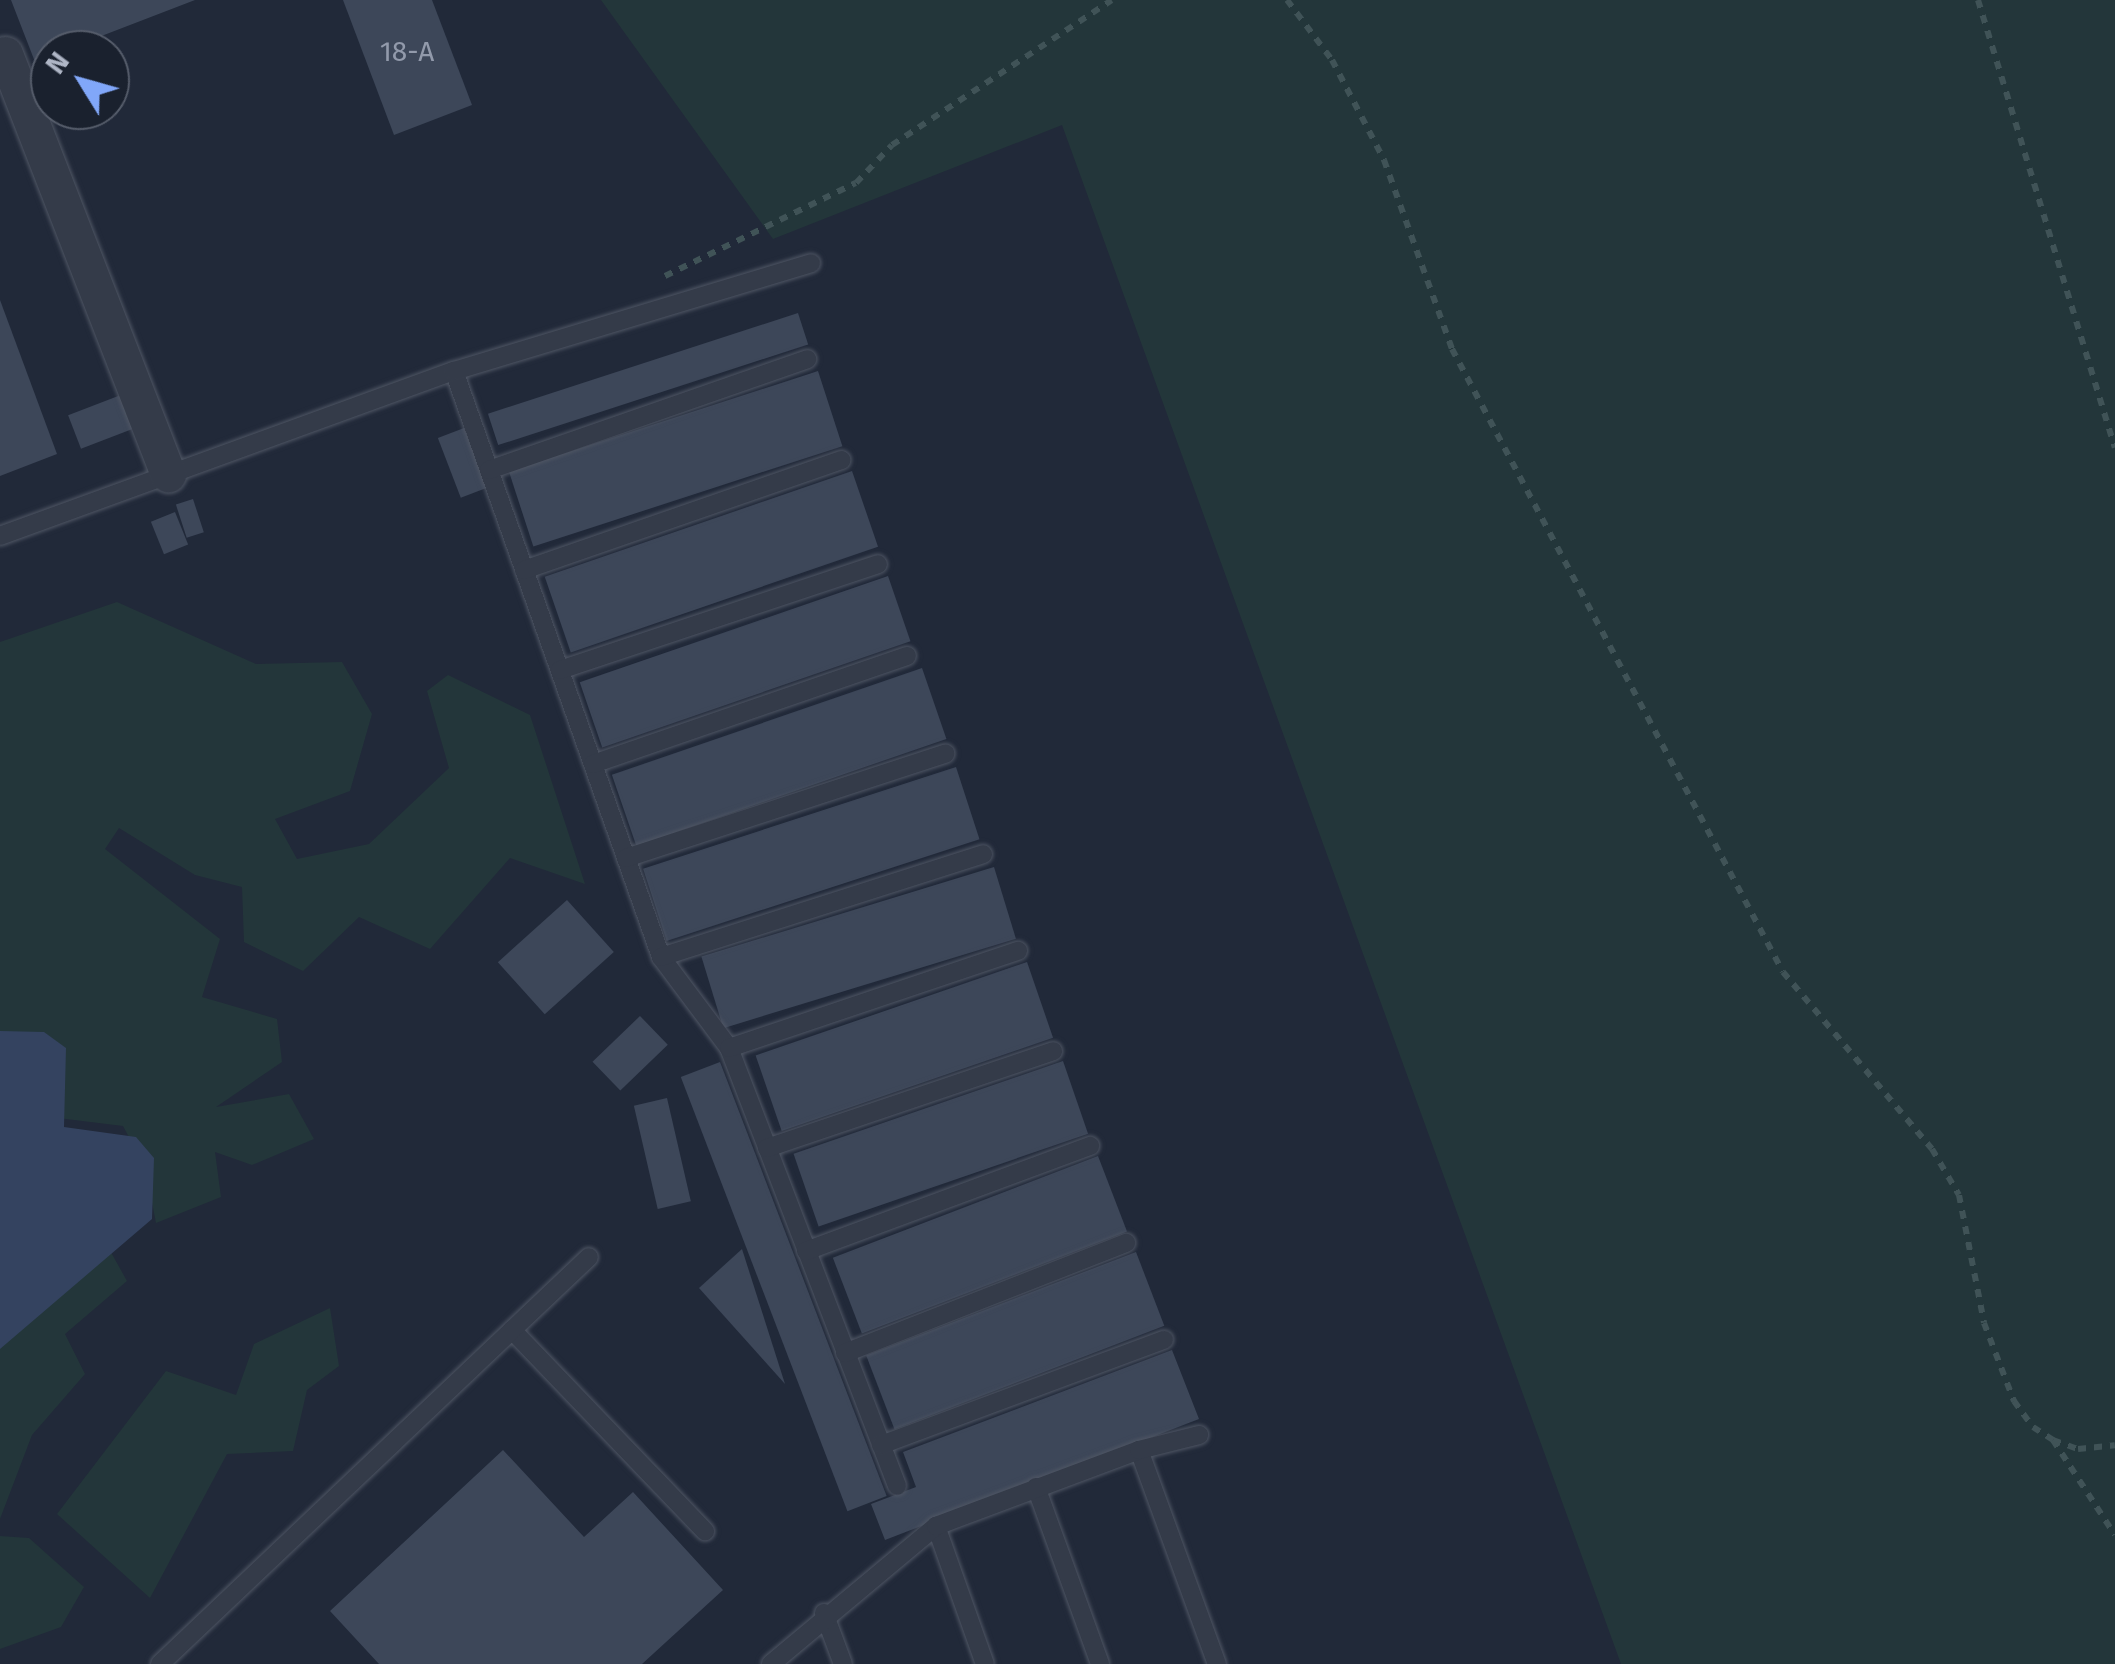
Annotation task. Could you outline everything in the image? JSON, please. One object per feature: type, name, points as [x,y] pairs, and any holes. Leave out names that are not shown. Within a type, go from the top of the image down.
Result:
[{"type":"street","points":[[4,54],[168,475]]},
{"type":"lane","points":[[0,536],[454,372],[811,262]]},
{"type":"lane","points":[[489,470],[807,359]]},
{"type":"lane","points":[[454,372],[662,957],[729,1048],[896,1486]]},
{"type":"lane","points":[[154,432],[168,475]]},
{"type":"lane","points":[[524,570],[842,460]]},
{"type":"lane","points":[[560,670],[878,564]]},
{"type":"lane","points":[[593,764],[908,656]]},
{"type":"lane","points":[[626,858],[945,754]]},
{"type":"lane","points":[[662,957],[983,854]]},
{"type":"lane","points":[[729,1048],[1018,951]]},
{"type":"lane","points":[[767,1148],[1053,1051]]},
{"type":"lane","points":[[806,1252],[1090,1146]]},
{"type":"lane","points":[[845,1352],[1126,1242]]},
{"type":"lane","points":[[160,1664],[589,1256]]},
{"type":"lane","points":[[512,1330],[705,1531]]},
{"type":"lane","points":[[881,1446],[1164,1340]]},
{"type":"lane","points":[[771,1664],[824,1614],[936,1526],[1139,1450],[1199,1435]]},
{"type":"lane","points":[[1139,1450],[1216,1664]]},
{"type":"lane","points":[[1036,1487],[1100,1664]]},
{"type":"lane","points":[[936,1526],[985,1664]]},
{"type":"lane","points":[[824,1614],[842,1664]]},
{"type":"path","points":[[629,318],[647,286],[856,183],[892,145],[1112,0]]},
{"type":"path","points":[[1287,0],[1332,60],[1376,144],[1452,349],[1784,972],[1932,1150],[1959,1196],[1984,1323],[2014,1401],[2033,1427],[2054,1440],[2078,1449],[2115,1445]]},
{"type":"path","points":[[1978,0],[2115,447]]},
{"type":"path","points":[[2054,1440],[2115,1535]]},
{"type":"green space","points":[[601,0],[2115,0],[2115,1664],[1621,1664],[1062,125],[773,239]]},
{"type":"green space","points":[[117,602],[256,664],[342,662],[372,714],[350,791],[275,819],[297,859],[369,844],[449,768],[427,691],[448,675],[530,715],[585,884],[510,858],[430,949],[359,917],[303,971],[244,942],[242,887],[195,875],[119,828],[105,849],[220,939],[202,997],[277,1019],[282,1062],[216,1107],[289,1094],[314,1139],[252,1165],[215,1152],[221,1197],[156,1223],[145,1167],[123,1126],[58,1118],[0,1048],[0,642]]},
{"type":"green space","points":[[103,1238],[127,1281],[65,1334],[85,1374],[32,1435],[0,1519],[0,1324]]},
{"type":"green space","points":[[330,1308],[339,1366],[307,1390],[293,1451],[227,1454],[150,1598],[57,1514],[166,1371],[236,1395],[254,1344]]},
{"type":"green space","points":[[0,1536],[29,1538],[84,1587],[61,1627],[0,1649]]},
{"type":"water","points":[[0,1031],[44,1032],[66,1048],[64,1127],[136,1137],[154,1158],[152,1219],[0,1349]]},
{"type":"building","points":[[11,0],[195,0],[117,30],[30,30],[30,49]]},
{"type":"building","points":[[343,0],[432,0],[472,105],[394,135]]},
{"type":"building","points":[[0,300],[57,454],[0,476]]},
{"type":"building","points":[[798,313],[808,344],[498,445],[488,414]]},
{"type":"building","points":[[818,371],[842,446],[533,547],[509,471]]},
{"type":"building","points":[[126,393],[139,427],[81,449],[68,415]]},
{"type":"building","points":[[464,428],[487,488],[461,498],[438,438]]},
{"type":"building","points":[[852,471],[878,547],[571,652],[545,577]]},
{"type":"building","points":[[193,499],[204,532],[187,538],[176,505]]},
{"type":"building","points":[[175,512],[188,544],[164,554],[151,522]]},
{"type":"building","points":[[888,576],[910,641],[602,747],[580,682]]},
{"type":"building","points":[[922,668],[946,739],[636,846],[612,775]]},
{"type":"building","points":[[956,767],[979,839],[667,941],[643,869]]},
{"type":"building","points":[[994,867],[1016,939],[723,1028],[701,956]]},
{"type":"building","points":[[567,900],[614,952],[545,1014],[498,962]]},
{"type":"building","points":[[1027,962],[1053,1038],[782,1131],[756,1055]]},
{"type":"building","points":[[640,1016],[668,1045],[620,1091],[593,1062]]},
{"type":"building","points":[[1063,1061],[1088,1134],[819,1227],[794,1154]]},
{"type":"building","points":[[720,1062],[887,1496],[847,1511],[681,1077]]},
{"type":"building","points":[[667,1098],[691,1201],[658,1209],[634,1106]]},
{"type":"building","points":[[1098,1156],[1127,1232],[862,1333],[833,1258]]},
{"type":"building","points":[[742,1249],[785,1384],[699,1288]]},
{"type":"building","points":[[1136,1252],[1164,1326],[895,1429],[866,1356]]},
{"type":"building","points":[[1172,1350],[1199,1419],[885,1540],[871,1504],[916,1487],[903,1452]]},
{"type":"building","points":[[503,1450],[584,1537],[633,1492],[723,1590],[642,1664],[379,1664],[330,1611]]}]
